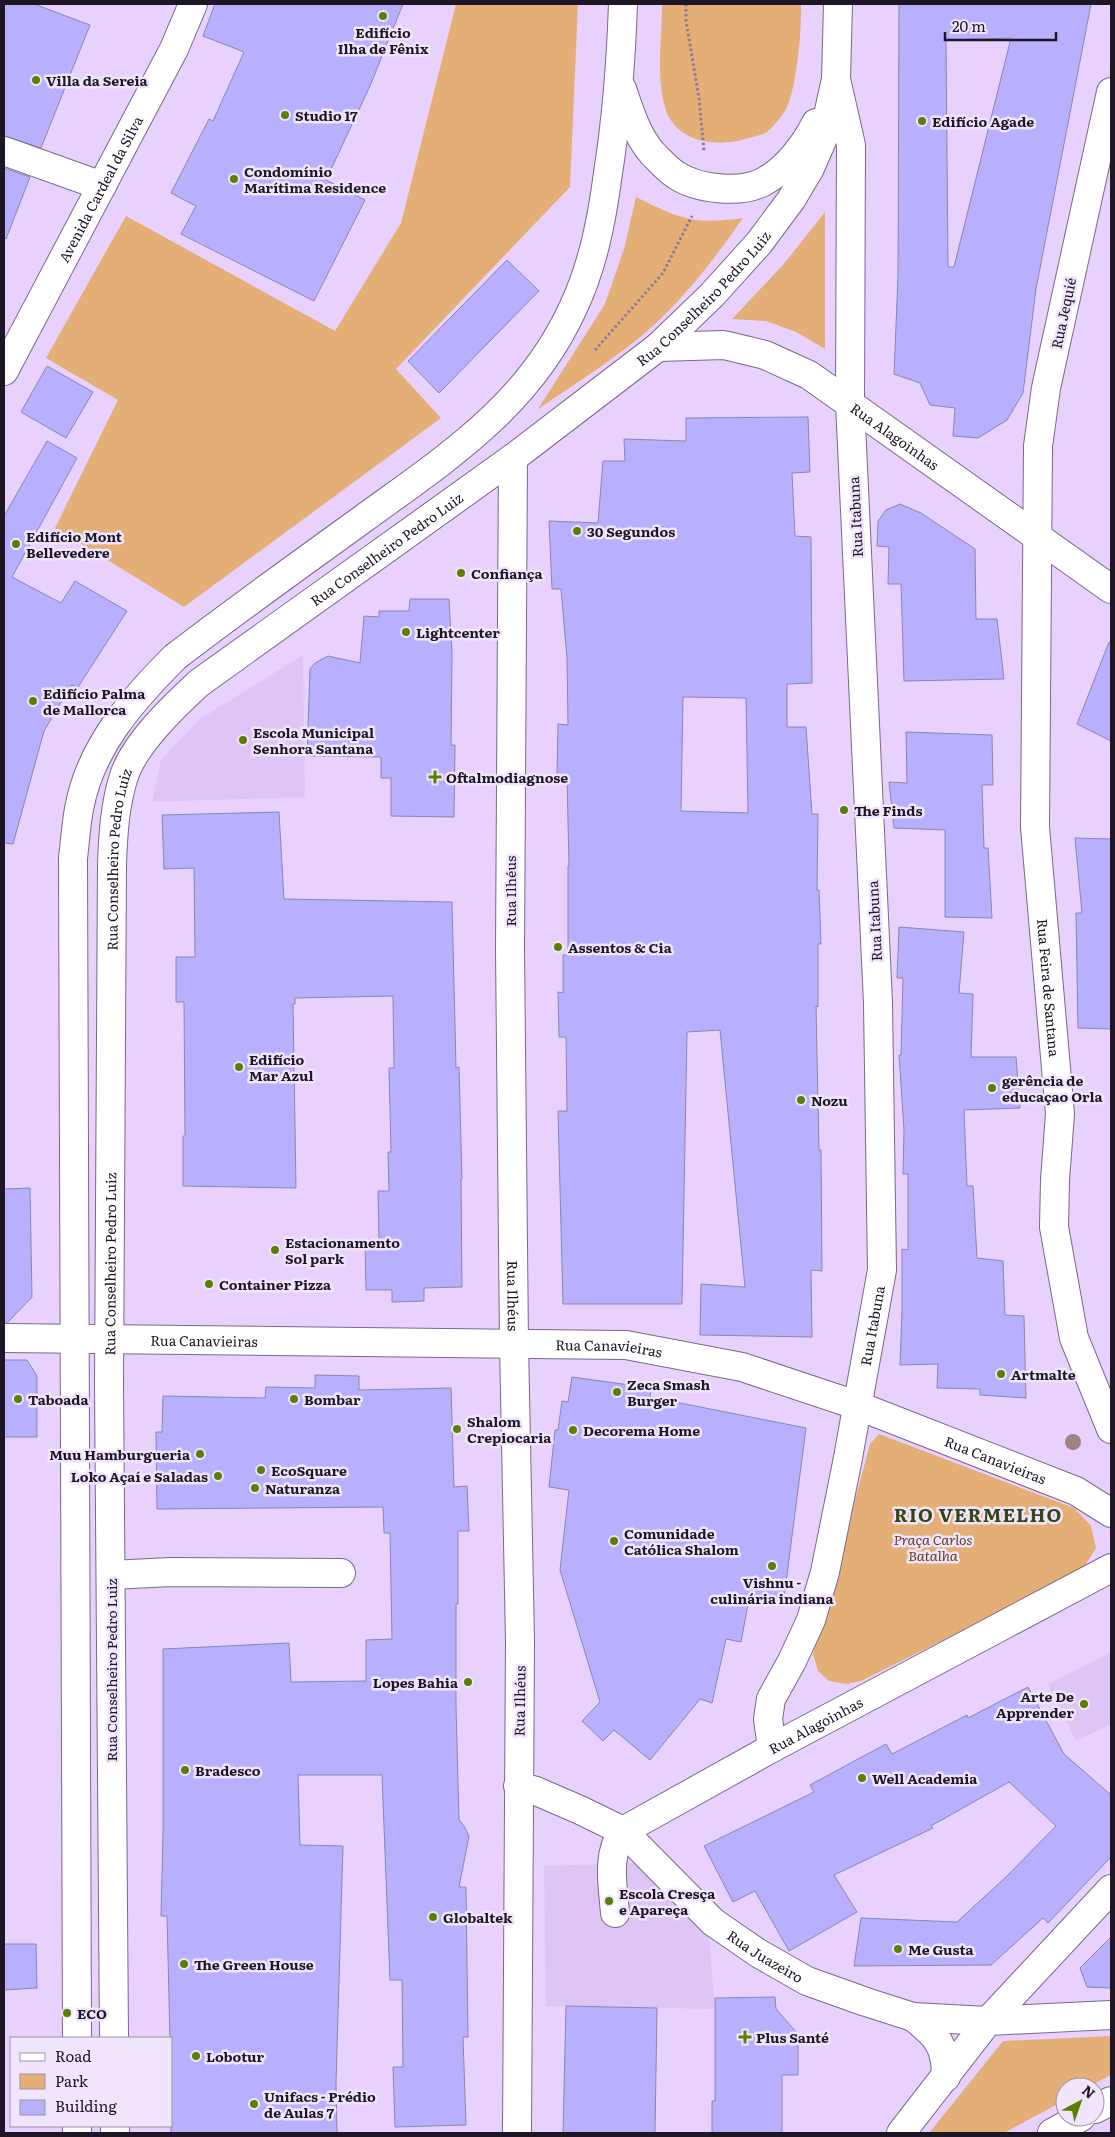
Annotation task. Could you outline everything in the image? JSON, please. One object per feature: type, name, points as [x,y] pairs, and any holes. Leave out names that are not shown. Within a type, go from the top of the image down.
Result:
[{"type":"street","name":"Avenida Cardeal da Silva","points":[[4,371],[174,49],[193,4]]},
{"type":"street","points":[[77,2037],[74,858],[80,807],[93,763],[114,726],[143,689],[175,657],[462,446],[528,382],[548,353],[574,308],[590,262],[602,216],[620,83],[623,4]]},
{"type":"street","name":"Rua Conselheiro Pedro Luiz","points":[[114,2037],[110,1575],[112,864],[114,818],[125,774],[142,744],[167,713],[199,683],[513,458],[658,346],[712,295],[759,243],[791,200],[810,168],[823,138],[836,79],[838,4]]},
{"type":"street","points":[[620,83],[636,128],[653,153],[676,175],[707,187],[743,189],[763,182],[790,161],[812,130],[836,79]]},
{"type":"street","name":"Rua Itabuna","points":[[772,1748],[768,1719],[770,1699],[792,1661],[811,1620],[827,1563],[882,1270],[878,1003],[850,403],[851,145],[836,79]]},
{"type":"street","name":"Rua Jequié","points":[[1037,537],[1038,446],[1046,388],[1111,92]]},
{"type":"street","points":[[4,151],[102,186]]},
{"type":"street","name":"Rua Alagoinhas","points":[[658,346],[724,345],[765,355],[809,375],[1111,588]]},
{"type":"street","name":"Rua Ilhéus","points":[[513,458],[510,958],[514,1343],[520,1641],[517,2133]]},
{"type":"street","name":"Rua Feira de Santana","points":[[1037,537],[1035,827],[1060,1114],[1054,1227],[1074,1338],[1111,1429]]},
{"type":"street","name":"Rua Canavieiras","points":[[4,1338],[626,1345],[742,1367],[856,1405],[1076,1490],[1111,1513]]},
{"type":"street","name":"Rua Alagoinhas","points":[[622,1831],[772,1748],[1111,1568]]},
{"type":"street","points":[[110,1575],[170,1572],[341,1573]]},
{"type":"street","points":[[518,1786],[536,1791],[572,1806],[622,1831],[615,1841],[612,1855],[615,1913]]},
{"type":"street","name":"Rua Juazeiro","points":[[622,1831],[714,1922],[758,1954],[807,1980],[913,2017],[988,2021],[1111,2015]]},
{"type":"street","points":[[901,2133],[988,2021],[1111,1889]]},
{"type":"street","name":"Rua Juazeiro","points":[[913,2017],[932,2032],[940,2043],[946,2059],[946,2077]]},
{"type":"path","points":[[592,354],[663,273],[707,187],[699,98],[686,21],[686,4]]},
{"type":"shaded area","name":"Escola Municipal Senhora Santana","points":[[303,655],[305,797],[152,802],[161,760],[200,719]]},
{"type":"shaded area","name":"Arte De Apprender","points":[[1111,1652],[1111,1724],[1076,1741],[1048,1684]]},
{"type":"shaded area","name":"Escola Cresça e Apareça","points":[[636,1863],[709,1936],[715,2009],[546,2006],[544,1866]]},
{"type":"green space","points":[[456,4],[578,4],[570,187],[396,369],[441,418],[184,607],[55,528],[118,400],[46,358],[126,216],[335,331],[401,223]]},
{"type":"green space","points":[[662,4],[801,4],[798,57],[790,99],[783,114],[767,132],[738,141],[714,142],[692,137],[682,132],[673,124],[663,101],[661,88]]},
{"type":"green space","points":[[636,197],[664,211],[688,218],[712,221],[743,218],[705,269],[662,318],[618,354],[538,409],[605,304],[624,249]]},
{"type":"green space","points":[[825,212],[825,349],[796,332],[766,321],[732,319],[783,265]]},
{"type":"green space","name":"Praça Carlos Batalha","points":[[879,1434],[1074,1508],[1091,1526],[1096,1548],[1084,1567],[1064,1580],[861,1681],[846,1684],[829,1681],[818,1671],[813,1654],[817,1637],[826,1621],[844,1541],[870,1444]]},
{"type":"green space","points":[[1111,2036],[1111,2075],[1105,2078],[1055,2077],[1055,2105],[1004,2133],[929,2133],[1003,2041]]},
{"type":"building","name":"Villa da Sereia","points":[[4,4],[34,4],[90,25],[41,148],[4,136]]},
{"type":"building","points":[[215,4],[403,4],[370,86],[326,180],[365,200],[314,301],[181,234],[196,206],[171,193],[209,119],[213,121],[244,52],[203,36]]},
{"type":"building","points":[[899,4],[1091,4],[1036,289],[1023,393],[1007,420],[978,438],[953,436],[955,408],[930,405],[920,383],[894,374],[898,277]],"holes":[[[1011,38],[954,267],[948,267],[946,40]]]},
{"type":"building","points":[[4,168],[30,177],[6,239],[4,238]]},
{"type":"building","points":[[507,260],[539,291],[439,393],[408,361]]},
{"type":"building","points":[[47,366],[93,392],[66,438],[21,412]]},
{"type":"building","points":[[808,417],[810,472],[792,473],[795,536],[811,537],[812,683],[787,684],[787,727],[806,727],[812,814],[818,814],[817,890],[819,890],[821,944],[818,944],[818,1007],[816,1006],[819,1150],[821,1150],[822,1271],[811,1270],[812,1337],[700,1335],[701,1284],[745,1287],[720,1030],[687,1032],[682,1304],[563,1304],[558,1111],[567,1111],[566,1037],[559,1037],[558,992],[563,993],[563,955],[568,955],[569,866],[567,776],[557,776],[558,724],[568,725],[567,658],[561,589],[552,589],[549,521],[598,523],[603,461],[625,461],[624,439],[686,441],[686,418]],"holes":[[[683,697],[746,698],[748,813],[681,811]]]},
{"type":"building","points":[[47,441],[77,458],[12,577],[61,603],[75,581],[127,611],[78,687],[71,685],[44,731],[13,844],[4,843],[4,516]]},
{"type":"building","points":[[900,504],[921,513],[975,549],[976,619],[997,619],[1004,679],[904,681],[901,584],[888,584],[889,547],[877,546],[878,521],[886,510]]},
{"type":"building","points":[[410,599],[449,599],[452,653],[451,745],[455,745],[454,817],[391,816],[391,778],[381,778],[381,757],[307,756],[310,669],[315,663],[328,656],[360,663],[364,616],[379,617],[379,611],[409,611]]},
{"type":"building","points":[[1109,642],[1111,643],[1111,741],[1077,724]]},
{"type":"building","points":[[906,732],[992,735],[993,785],[982,785],[984,848],[988,848],[992,918],[945,917],[945,830],[894,828],[889,782],[907,783]]},
{"type":"building","points":[[279,812],[284,899],[452,902],[456,1068],[459,1067],[462,1179],[462,1287],[424,1288],[424,1301],[392,1302],[392,1290],[366,1290],[365,1240],[379,1240],[378,1191],[389,1191],[388,1152],[391,1152],[389,1068],[394,1068],[393,996],[295,998],[295,1004],[293,1004],[296,1188],[183,1186],[183,1136],[185,1136],[184,1002],[176,1002],[176,957],[195,957],[194,868],[164,869],[162,815]]},
{"type":"building","points":[[1075,838],[1111,839],[1111,1029],[1078,1028],[1076,913],[1082,913]]},
{"type":"building","points":[[899,927],[964,932],[959,993],[973,994],[971,1057],[1016,1057],[1020,1108],[964,1110],[967,1186],[973,1186],[977,1258],[1003,1261],[1005,1315],[1024,1316],[1026,1398],[980,1395],[980,1389],[937,1388],[938,1364],[900,1365],[902,1249],[908,1250],[908,1174],[903,1174],[904,1130],[899,1055],[901,1055],[903,978],[897,978]]},
{"type":"building","points":[[30,1188],[32,1297],[8,1322],[4,1322],[4,1189]]},
{"type":"building","points":[[4,1360],[27,1360],[37,1376],[37,1437],[4,1437]]},
{"type":"building","points":[[315,1375],[359,1376],[359,1390],[451,1388],[454,1487],[467,1486],[469,1531],[458,1531],[458,1604],[456,1604],[459,1820],[469,1836],[459,1887],[466,1887],[468,2037],[463,2037],[466,2125],[395,2127],[393,2067],[403,2067],[402,1980],[390,1980],[382,1775],[298,1775],[300,1845],[343,1846],[336,2083],[337,2133],[171,2133],[172,2037],[170,2037],[167,1916],[161,1916],[163,1649],[289,1643],[291,1682],[366,1681],[366,1640],[392,1639],[390,1533],[384,1533],[383,1507],[157,1509],[156,1432],[162,1432],[163,1396],[265,1398],[266,1387],[315,1388]]},
{"type":"building","points":[[572,1377],[651,1388],[650,1397],[806,1428],[784,1598],[750,1594],[741,1642],[726,1639],[712,1703],[700,1699],[650,1760],[614,1730],[603,1741],[582,1721],[600,1702],[560,1570],[569,1490],[549,1487],[555,1430],[558,1430],[562,1401],[568,1402]]},
{"type":"building","points":[[1028,1687],[1064,1754],[1111,1795],[1111,1857],[1048,1923],[1043,1918],[991,1965],[854,1966],[861,1918],[957,1922],[1007,1876],[1056,1826],[1009,1782],[931,1826],[933,1828],[834,1875],[857,1912],[789,1951],[755,1891],[733,1902],[704,1846],[814,1792],[810,1785],[886,1744],[892,1754],[967,1715],[968,1718]]},
{"type":"building","points":[[1111,1937],[1111,1988],[1087,1987],[1080,1968]]},
{"type":"building","points":[[4,1944],[36,1944],[37,1988],[4,1990]]},
{"type":"building","points":[[775,1997],[776,2009],[798,2034],[798,2075],[782,2075],[782,2133],[712,2133],[712,2101],[715,2101],[715,1998]]},
{"type":"building","points":[[566,2006],[657,2008],[655,2133],[563,2133]]},
{"type":"place","name":"Edifício Ilha de Fênix","points":[[383,16]]},
{"type":"place","name":"Villa da Sereia","points":[[36,80]]},
{"type":"place","name":"Studio 17","points":[[285,115]]},
{"type":"place","name":"Edifício Agade","points":[[922,121]]},
{"type":"place","name":"Condomínio Marítima Residence","points":[[234,179]]},
{"type":"place","name":"30 Segundos","points":[[577,531]]},
{"type":"place","name":"Edifício Mont Bellevedere","points":[[16,544]]},
{"type":"place","name":"Confiança","points":[[461,573]]},
{"type":"place","name":"Lightcenter","points":[[406,632]]},
{"type":"place","name":"Edifício Palma de Mallorca","points":[[33,701]]},
{"type":"place","name":"Escola Municipal Senhora Santana","points":[[243,740]]},
{"type":"place","name":"Oftalmodiagnose","points":[[435,777]]},
{"type":"place","name":"The Finds","points":[[844,810]]},
{"type":"place","name":"Assentos & Cia","points":[[558,947]]},
{"type":"place","name":"Edifício Mar Azul","points":[[239,1067]]},
{"type":"place","name":"gerência de educaçao Orla","points":[[992,1088]]},
{"type":"place","name":"Nozu","points":[[801,1100]]},
{"type":"place","name":"Estacionamento Sol park","points":[[275,1250]]},
{"type":"place","name":"Container Pizza","points":[[209,1284]]},
{"type":"place","name":"Artmalte","points":[[1001,1374]]},
{"type":"place","name":"Zeca Smash Burger","points":[[617,1392]]},
{"type":"place","name":"Taboada","points":[[18,1399]]},
{"type":"place","name":"Bombar","points":[[294,1399]]},
{"type":"place","name":"Shalom Crepiocaria","points":[[457,1429]]},
{"type":"place","name":"Decorema Home","points":[[573,1430]]},
{"type":"place","name":"Muu Hamburgueria","points":[[200,1454]]},
{"type":"place","name":"EcoSquare","points":[[261,1470]]},
{"type":"place","name":"Loko Açaí e Saladas","points":[[218,1476]]},
{"type":"place","name":"Naturanza","points":[[255,1488]]},
{"type":"place","name":"Comunidade Católica Shalom","points":[[614,1541]]},
{"type":"place","name":"Vishnu - culinária indiana","points":[[772,1566]]},
{"type":"place","name":"Lopes Bahia","points":[[468,1682]]},
{"type":"place","name":"Arte De Apprender","points":[[1084,1704]]},
{"type":"place","name":"Bradesco","points":[[185,1770]]},
{"type":"place","name":"Well Academia","points":[[862,1778]]},
{"type":"place","name":"Escola Cresça e Apareça","points":[[609,1901]]},
{"type":"place","name":"Globaltek","points":[[433,1917]]},
{"type":"place","name":"Me Gusta","points":[[898,1949]]},
{"type":"place","name":"The Green House","points":[[184,1964]]},
{"type":"place","name":"ECO","points":[[67,2013]]},
{"type":"place","name":"Plus Santé","points":[[745,2037]]},
{"type":"place","name":"Lobotur","points":[[196,2056]]},
{"type":"place","name":"Unifacs - Prédio de Aulas 7","points":[[254,2104]]},
{"type":"district","name":"RIO VERMELHO","points":[[978,1514]]}]
